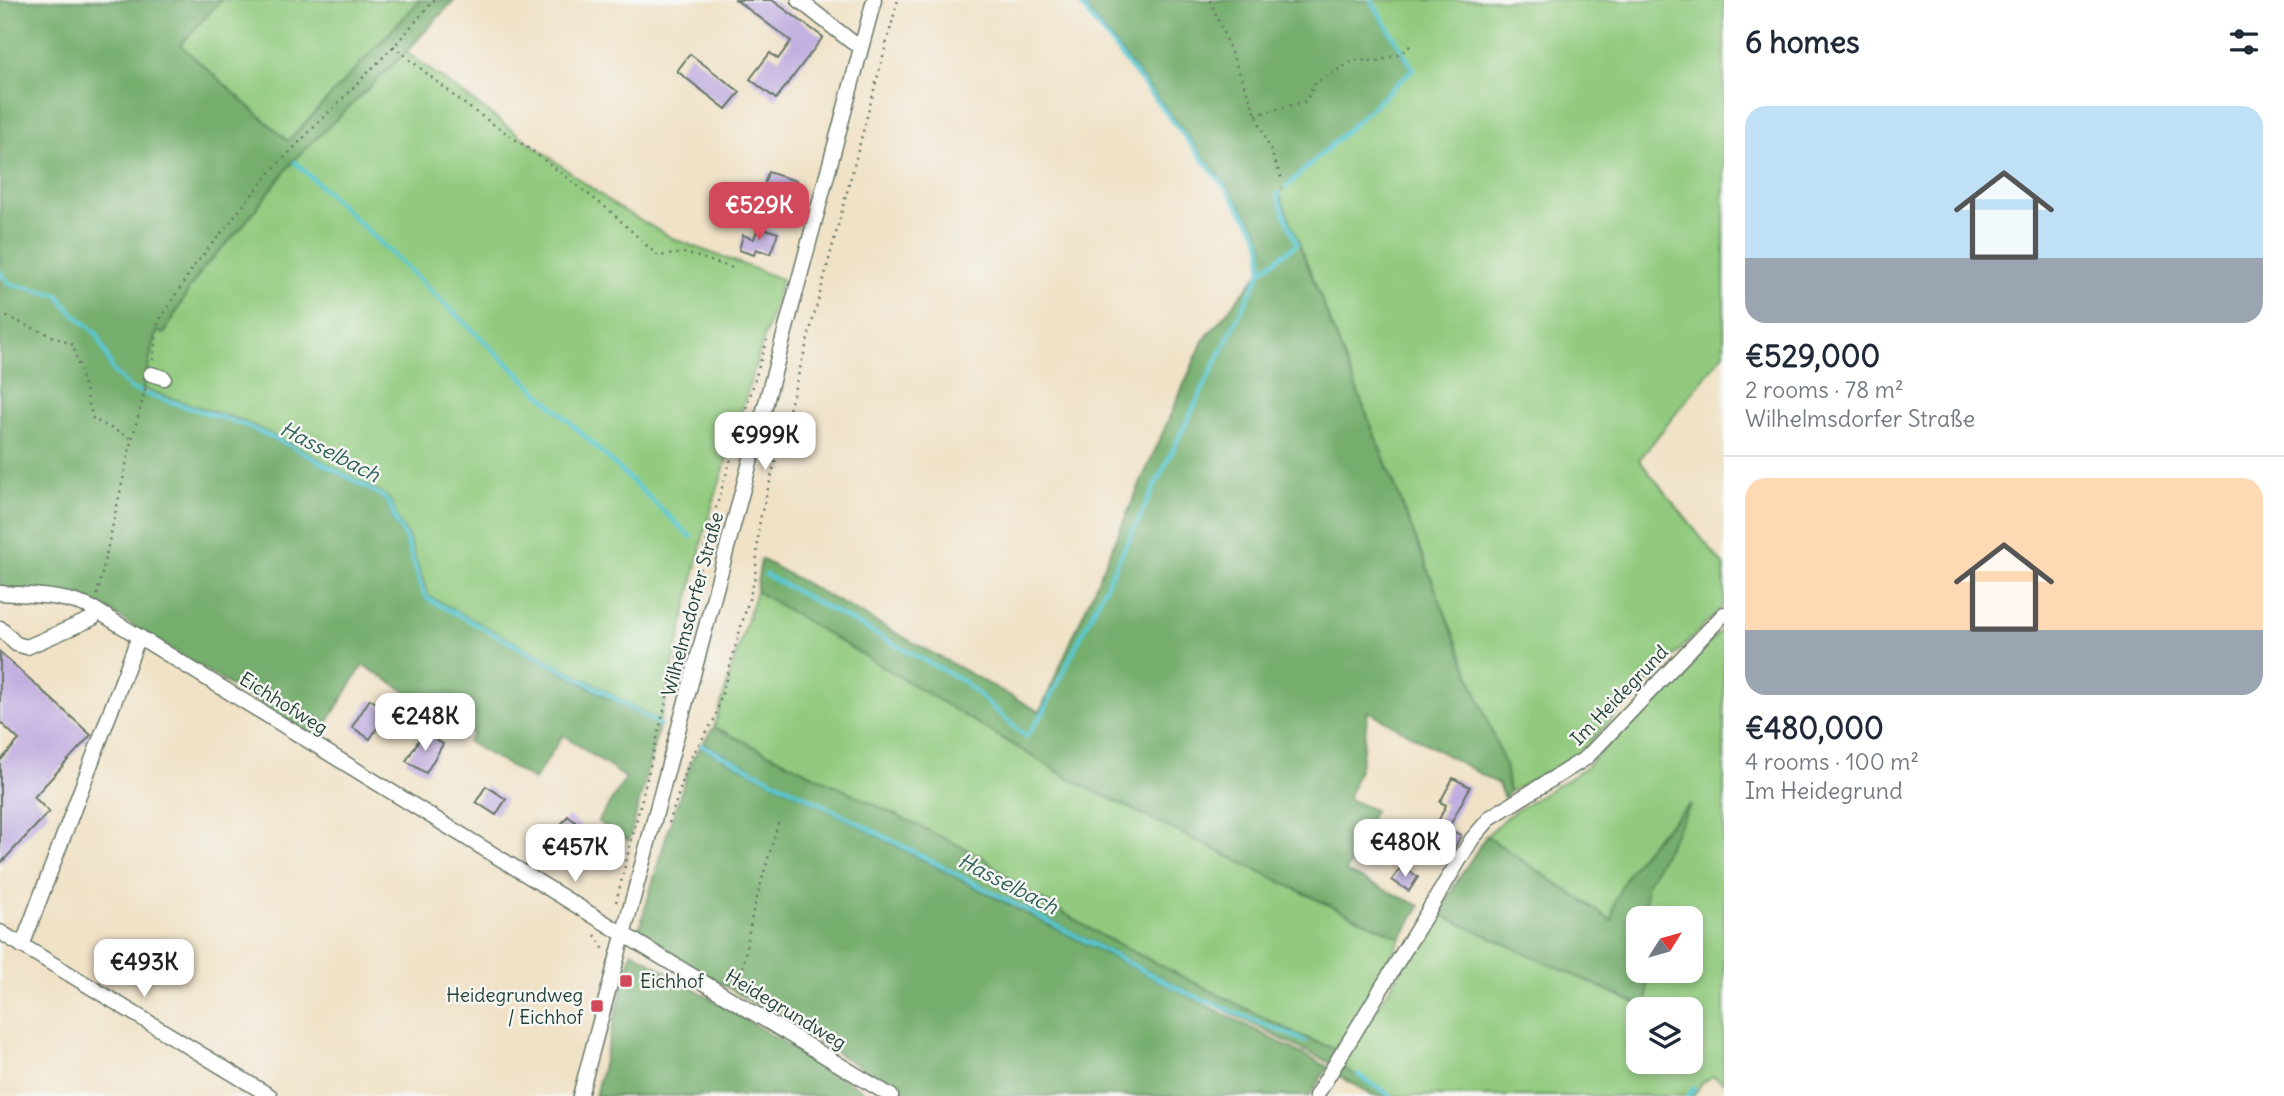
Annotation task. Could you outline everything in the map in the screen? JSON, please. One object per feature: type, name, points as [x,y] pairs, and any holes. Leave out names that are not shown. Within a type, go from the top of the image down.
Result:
[{"type":"street","points":[[799,0],[852,42],[861,45]]},
{"type":"street","name":"Wilhelmsdorfer Straße","points":[[580,1096],[874,0]]},
{"type":"street","name":"Eichhofweg","points":[[2,595],[37,595],[76,602],[94,609],[624,935]]},
{"type":"street","points":[[0,628],[16,644],[27,647],[93,618],[94,609]]},
{"type":"street","name":"Im Heidegrund","points":[[1316,1096],[1472,839],[1491,817],[1586,758],[1724,614]]},
{"type":"street","points":[[22,946],[139,636]]},
{"type":"street","points":[[0,932],[270,1096]]},
{"type":"street","name":"Heidegrundweg","points":[[624,935],[891,1096]]},
{"type":"path","points":[[94,609],[132,439],[158,376],[159,321],[194,266],[273,169],[434,0]]},
{"type":"path","points":[[669,824],[690,759],[715,718],[753,585],[760,519],[898,0]]},
{"type":"path","points":[[1210,0],[1282,179]]},
{"type":"path","points":[[393,46],[467,106],[535,153],[608,210],[658,256],[686,253],[736,270]]},
{"type":"path","points":[[1256,115],[1306,101],[1316,82],[1355,60],[1377,61],[1400,54],[1410,46]]},
{"type":"path","points":[[0,314],[73,345],[93,419],[132,439]]},
{"type":"path","points":[[610,926],[708,534],[768,336]]},
{"type":"path","points":[[736,1002],[752,915],[779,820]]},
{"type":"green space","points":[[0,0],[221,0],[180,45],[288,141],[420,0],[454,0],[406,52],[294,160],[240,229],[204,267],[164,334],[156,331],[142,393],[241,425],[294,449],[381,497],[389,505],[394,523],[405,540],[425,599],[659,726],[629,841],[598,822],[626,778],[563,735],[534,780],[468,742],[473,733],[363,665],[317,739],[93,601],[0,587]]},
{"type":"green space","points":[[221,0],[420,0],[288,142],[180,45]]},
{"type":"green space","points":[[1080,0],[1370,0],[1413,69],[1279,193],[1505,765],[1509,792],[1504,798],[1498,784],[1368,711],[1361,763],[1348,799],[1374,810],[1346,872],[1420,906],[1401,938],[1072,780],[756,591],[761,559],[1040,712],[1203,341],[1261,271],[1264,247],[1258,230],[1226,184]]},
{"type":"green space","points":[[1370,0],[1724,0],[1724,353],[1639,460],[1724,566],[1724,605],[1573,759],[1509,792],[1505,765],[1279,192],[1412,69]]},
{"type":"green space","points":[[406,52],[616,206],[674,239],[782,279],[704,533],[660,722],[428,596],[408,536],[397,519],[391,501],[383,494],[296,446],[243,421],[143,389],[156,331],[164,334],[204,267],[240,229],[294,160]]},
{"type":"green space","points":[[756,591],[1072,780],[1401,938],[1337,1050],[1294,1033],[1102,936],[1019,886],[981,856],[714,727]]},
{"type":"green space","points":[[1724,627],[1724,1083],[1713,1076],[1702,1083],[1693,1096],[1389,1096],[1341,1066],[1437,913],[1626,999],[1626,1074],[1703,1074],[1703,997],[1646,997],[1647,984],[1703,984],[1703,906],[1646,906],[1646,886],[1689,806],[1656,836],[1615,901],[1613,921],[1486,836],[1512,813],[1584,769]]},
{"type":"green space","points":[[714,727],[981,856],[1019,886],[1102,936],[1294,1033],[1337,1050],[1330,1063],[703,743]]},
{"type":"green space","points":[[700,747],[815,803],[1328,1067],[1309,1096],[908,1096],[638,933],[668,830],[691,762]]},
{"type":"green space","points":[[1691,804],[1646,886],[1646,906],[1626,906],[1626,984],[1647,984],[1647,997],[1626,998],[1437,913],[1486,836],[1612,921],[1615,902],[1629,872],[1669,825]]},
{"type":"green space","points":[[632,951],[872,1096],[595,1096]]},
{"type":"green space","points":[[1341,1066],[1389,1096],[1373,1096],[1336,1074]]},
{"type":"building","points":[[736,0],[772,0],[823,37],[776,99],[750,79],[770,53],[778,59],[791,41]]},
{"type":"building","points":[[690,54],[740,92],[726,109],[677,71]]},
{"type":"building","points":[[768,172],[796,181],[792,196],[788,199],[762,192]]},
{"type":"building","points":[[765,229],[778,233],[770,254],[756,249],[754,255],[739,250],[743,235],[754,239],[757,230],[764,232]]},
{"type":"building","points":[[0,652],[91,735],[34,797],[49,812],[0,864],[0,761],[19,740],[0,722]]},
{"type":"building","points":[[370,699],[388,711],[370,739],[352,727]]},
{"type":"building","points":[[424,732],[443,744],[426,773],[406,761]]},
{"type":"building","points":[[1453,778],[1470,787],[1448,829],[1461,835],[1452,854],[1428,843],[1446,805],[1440,802]]},
{"type":"building","points":[[486,786],[506,799],[496,815],[476,802]]},
{"type":"building","points":[[568,816],[593,836],[576,857],[568,850],[565,854],[548,840]]},
{"type":"building","points":[[1402,866],[1418,877],[1409,891],[1392,880]]},
{"type":"waterway","points":[[766,575],[963,681],[1026,737],[1043,713],[1261,271],[1262,247],[1256,231],[1224,186],[1077,0]]},
{"type":"waterway","points":[[1371,0],[1402,50]]},
{"type":"waterway","points":[[1286,187],[1413,69],[1404,54]]},
{"type":"waterway","points":[[295,162],[691,537]]},
{"type":"waterway","points":[[1261,271],[1297,244],[1277,195],[1279,193]]},
{"type":"waterway","name":"Hasselbach","points":[[0,272],[10,284],[58,295],[72,312],[97,334],[113,371],[131,389],[140,392]]},
{"type":"waterway","name":"Hasselbach","points":[[146,394],[242,424],[295,448],[382,496],[390,504],[406,539],[428,599],[593,686],[660,725]]},
{"type":"waterway","name":"Hasselbach","points":[[701,745],[1185,992],[1305,1041]]},
{"type":"waterway","name":"Hasselbach","points":[[1358,1075],[1391,1096]]},
{"type":"waterway","name":"Hasselbach","points":[[1688,1096],[1694,1088]]},
{"type":"place","name":"Eichhof","points":[[626,981]]},
{"type":"place","name":"Heidegrundweg / Eichhof","points":[[597,1006]]}]
